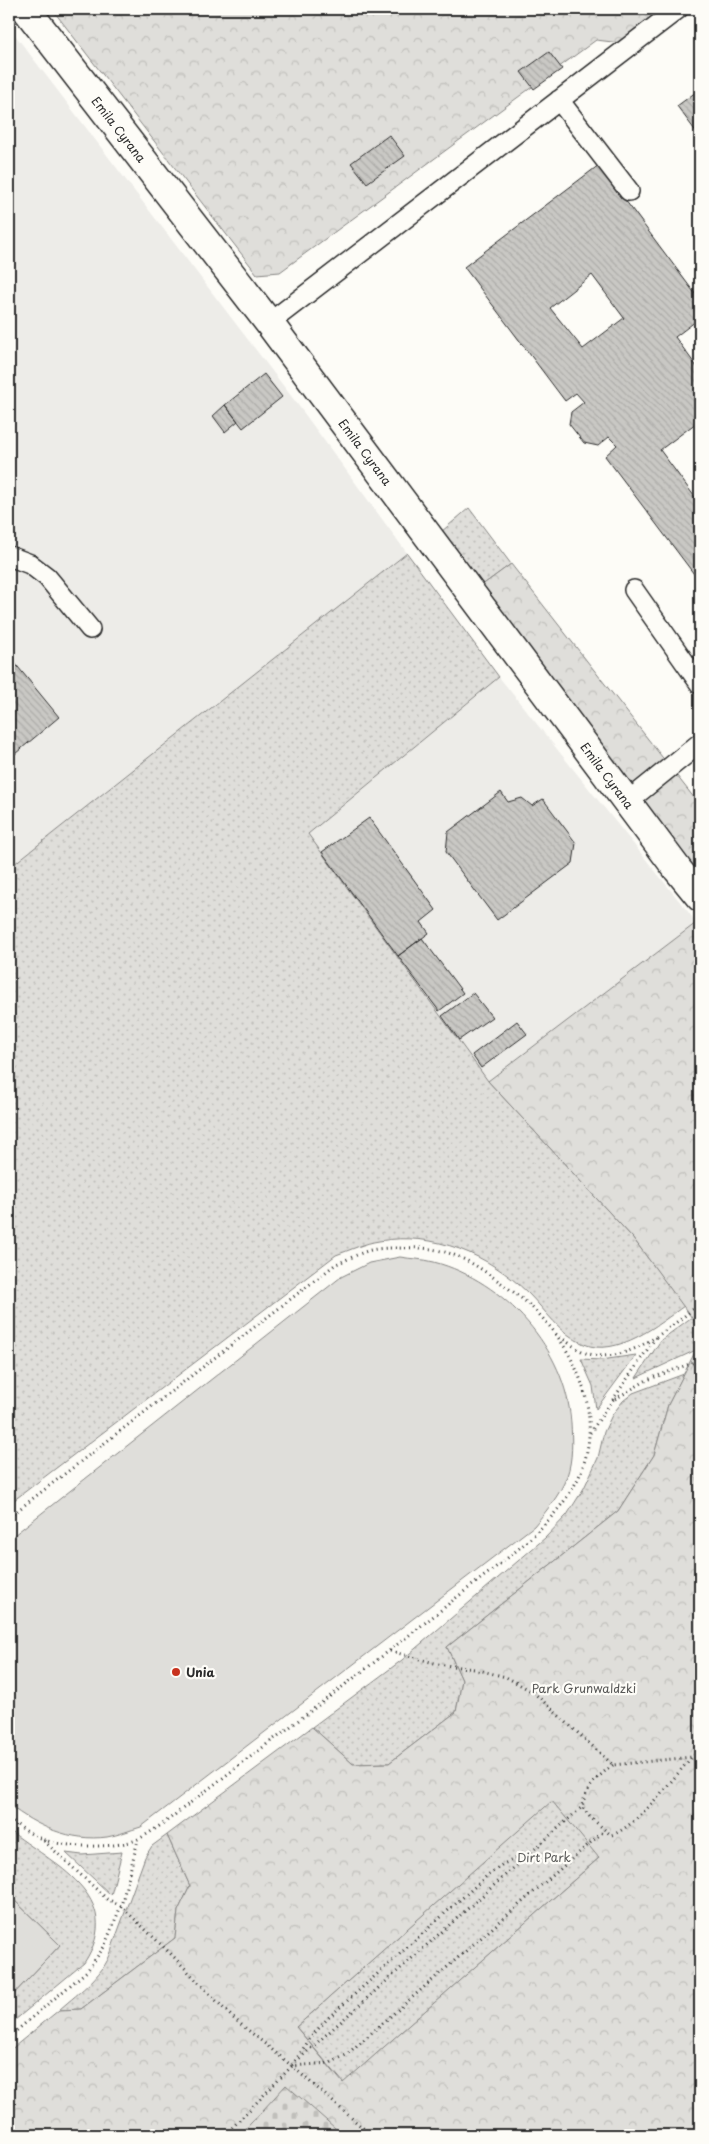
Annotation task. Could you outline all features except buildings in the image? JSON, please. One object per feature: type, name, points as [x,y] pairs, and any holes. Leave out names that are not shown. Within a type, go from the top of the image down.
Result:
[{"type":"street","name":"Emila Cyrana","points":[[26,9],[269,323],[700,897]]},
{"type":"lane","points":[[269,323],[678,9]]},
{"type":"lane","points":[[559,100],[629,191]]},
{"type":"lane","points":[[9,556],[30,564],[47,577],[90,629]]},
{"type":"lane","points":[[634,590],[700,684]]},
{"type":"lane","points":[[627,802],[700,743]]},
{"type":"path","points":[[9,1517],[336,1264],[372,1250],[426,1246],[462,1258],[532,1306],[555,1334],[573,1363],[586,1393],[590,1432],[584,1464],[566,1500],[539,1530],[390,1651],[164,1823],[138,1840],[111,1845],[65,1844],[44,1840],[20,1828],[9,1819]]},
{"type":"path","points":[[555,1334],[586,1353],[605,1355],[625,1352],[656,1336],[700,1304]]},
{"type":"path","points":[[590,1432],[656,1336]]},
{"type":"path","points":[[612,1400],[647,1380],[700,1360]]},
{"type":"path","points":[[390,1651],[438,1664],[474,1669],[506,1677],[533,1692],[613,1765]]},
{"type":"path","points":[[582,1806],[604,1831],[611,1835],[618,1833],[633,1823],[692,1757],[700,1751]]},
{"type":"path","points":[[225,2135],[292,2066],[582,1806],[585,1792],[597,1778],[613,1765],[692,1757],[700,1763]]},
{"type":"path","points":[[292,2066],[330,2063],[346,2055],[604,1831]]},
{"type":"path","points":[[44,1840],[107,1899],[121,1906],[232,2017],[371,2135]]},
{"type":"path","points":[[9,2037],[87,1971],[104,1947],[121,1906],[138,1840]]},
{"type":"path","points":[[292,2066],[311,2037],[327,2019],[489,1874],[503,1864],[528,1854]]},
{"type":"shaded area","points":[[9,27],[298,405],[407,553],[9,868]]},
{"type":"shaded area","points":[[499,677],[697,923],[488,1081],[307,834]]},
{"type":"green space","points":[[52,9],[693,9],[646,46],[596,40],[280,272],[257,274]]},
{"type":"green space","points":[[469,508],[511,564],[481,586],[441,532]]},
{"type":"green space","points":[[407,553],[499,677],[308,834],[488,1081],[633,1238],[684,1306],[637,1337],[624,1343],[597,1347],[575,1340],[554,1322],[513,1279],[478,1257],[440,1243],[420,1240],[400,1239],[368,1243],[336,1255],[9,1504],[9,868]]},
{"type":"green space","points":[[511,564],[695,799],[700,796],[700,877],[481,586]]},
{"type":"green space","points":[[700,920],[700,1329],[633,1238],[488,1081]]},
{"type":"green space","name":"Unia","points":[[400,1257],[434,1262],[460,1271],[485,1285],[507,1302],[527,1322],[544,1345],[557,1369],[567,1396],[571,1423],[572,1450],[569,1470],[561,1490],[553,1502],[534,1526],[141,1827],[107,1837],[80,1837],[67,1835],[42,1826],[19,1813],[9,1805],[9,1539],[341,1277],[369,1263]]},
{"type":"green space","points":[[692,1317],[700,1329],[696,1350],[636,1378],[661,1340]]},
{"type":"green space","name":"Park Grunwaldzki","points":[[700,1329],[700,2135],[9,2135],[9,2051],[59,2010],[81,2009],[175,1938],[178,1911],[190,1886],[167,1835],[312,1727],[353,1764],[389,1763],[456,1712],[462,1680],[447,1647],[618,1511],[654,1455],[668,1405],[696,1350]],"holes":[[[552,1801],[599,1858],[343,2083],[296,2027]]]},
{"type":"green space","points":[[636,1355],[596,1409],[593,1386],[581,1359],[601,1360]]},
{"type":"green space","points":[[684,1374],[668,1405],[654,1455],[618,1511],[447,1647],[462,1680],[456,1712],[389,1763],[353,1764],[312,1727],[402,1660],[545,1538],[567,1515],[584,1488],[598,1458],[604,1432],[612,1415],[623,1401],[633,1393]]},
{"type":"green space","name":"Dirt Park","points":[[552,1800],[600,1857],[344,2083],[296,2027]]},
{"type":"green space","points":[[9,1830],[63,1869],[79,1884],[91,1900],[97,1919],[95,1939],[84,1963],[9,2025],[9,1999],[60,1945],[9,1895]]},
{"type":"green space","points":[[167,1835],[190,1886],[178,1911],[175,1938],[81,2009],[59,2010],[84,1989],[105,1965],[145,1857],[152,1846]]},
{"type":"green space","points":[[122,1852],[111,1895],[66,1853],[82,1855]]},
{"type":"green space","points":[[9,1895],[60,1945],[9,1999]]},
{"type":"green space","points":[[286,2085],[343,2135],[240,2135]]},
{"type":"place","name":"Unia","points":[[176,1672]]}]
